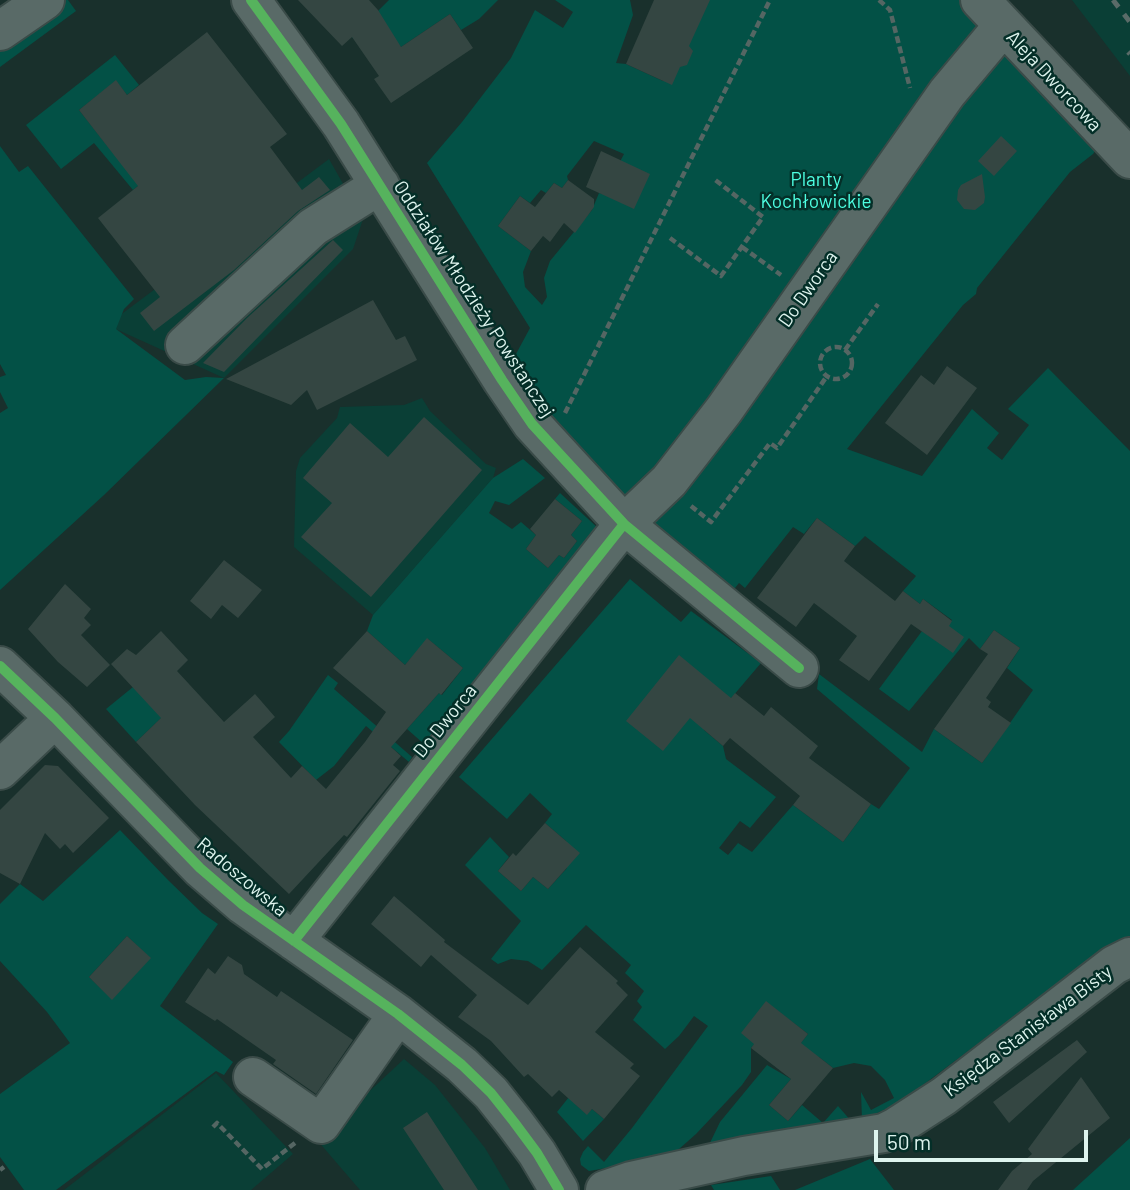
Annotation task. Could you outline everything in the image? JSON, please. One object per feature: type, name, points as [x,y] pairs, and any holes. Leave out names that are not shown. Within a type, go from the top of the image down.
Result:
[{"type":"street","points":[[0,31],[45,0]]},
{"type":"street","name":"Oddziałów Młodzieży Powstańczej","points":[[251,0],[341,124],[524,414],[572,470],[624,524],[799,668]]},
{"type":"street","name":"Aleja Dworcowa","points":[[992,13],[1130,159]]},
{"type":"street","name":"Do Dworca","points":[[294,941],[624,524],[665,485],[724,410],[947,93],[992,13]]},
{"type":"street","points":[[184,345],[313,227],[380,185]]},
{"type":"street","name":"Radoszowska","points":[[0,666],[55,718],[200,868],[243,905],[398,1014],[462,1065],[491,1093],[537,1153],[559,1190]]},
{"type":"street","points":[[0,770],[55,718]]},
{"type":"street","name":"Księdza Stanisława Bisty","points":[[605,1190],[631,1181],[694,1167],[884,1133],[944,1096],[1114,965],[1130,957]]},
{"type":"street","points":[[253,1077],[321,1124],[398,1014]]},
{"type":"path","points":[[555,409],[562,417],[770,0]]},
{"type":"path","points":[[879,0],[890,10],[911,91]]},
{"type":"path","points":[[670,238],[721,276],[764,216],[714,179]]},
{"type":"path","points":[[742,247],[806,293]]},
{"type":"path","points":[[845,350],[878,304]]},
{"type":"path","points":[[829,349],[845,350],[852,363],[849,373],[836,379],[827,376],[821,367],[821,357],[829,349]]},
{"type":"path","points":[[665,485],[711,522],[770,443],[777,448],[827,376]]},
{"type":"path","points":[[212,1127],[217,1123],[262,1169],[273,1159]]},
{"type":"shaded area","points":[[1072,0],[1130,0],[1130,76]]},
{"type":"shaded area","points":[[329,159],[363,219],[353,249],[224,378],[107,325]]},
{"type":"shaded area","points":[[422,398],[430,411],[486,464],[496,468],[493,478],[373,615],[294,547],[296,471],[300,458],[337,418],[340,407],[404,405]]},
{"type":"shaded area","points":[[404,1059],[435,1085],[485,1148],[510,1190],[360,1190],[317,1140]]},
{"type":"shaded area","points":[[216,1073],[293,1154],[251,1190],[64,1190]]},
{"type":"green space","points":[[56,0],[68,0],[76,11],[0,67],[0,38]]},
{"type":"green space","points":[[389,0],[498,0],[479,19],[461,30],[450,14],[374,62],[352,37]]},
{"type":"green space","name":"Planty Kochłowickie","points":[[555,0],[630,0],[633,15],[616,63],[626,64],[663,81],[708,0],[986,0],[1098,147],[1070,172],[977,288],[976,294],[963,305],[847,449],[922,476],[972,409],[999,433],[987,448],[1002,460],[1029,425],[1008,409],[1048,368],[1130,451],[1130,937],[1064,979],[899,1103],[862,1120],[861,1092],[871,1110],[894,1098],[885,1080],[871,1066],[854,1063],[833,1068],[819,1057],[791,1055],[808,1034],[766,1002],[757,1041],[751,1048],[751,1072],[696,1134],[670,1157],[589,1171],[581,1165],[583,1152],[588,1146],[604,1162],[708,1026],[694,1016],[665,1049],[633,1020],[642,1007],[637,1001],[644,991],[625,973],[631,965],[586,925],[542,970],[528,961],[511,959],[498,964],[491,959],[521,921],[465,865],[490,837],[509,857],[498,871],[521,891],[533,877],[548,889],[567,868],[566,841],[545,823],[552,814],[530,793],[507,819],[459,777],[630,579],[681,622],[691,611],[761,663],[704,730],[723,746],[726,759],[776,797],[750,828],[740,821],[719,848],[728,855],[738,843],[752,852],[793,805],[843,842],[871,804],[879,809],[910,768],[817,689],[819,674],[922,752],[934,729],[982,763],[1033,690],[1007,668],[1020,648],[994,630],[980,649],[969,638],[909,711],[879,689],[922,631],[937,641],[952,620],[923,599],[920,604],[903,591],[916,576],[865,536],[855,546],[817,518],[804,534],[793,527],[745,588],[739,583],[727,598],[502,380],[530,328],[427,163],[511,58],[535,10],[563,28],[573,12]],"holes":[[[594,141],[624,154],[603,194],[599,193],[592,210],[550,261],[544,278],[547,297],[542,305],[525,287],[523,272],[531,251],[498,226],[520,196],[530,203],[541,190],[546,193],[554,183],[562,188],[568,180],[567,176]]]},
{"type":"green space","points":[[115,55],[139,85],[127,95],[116,81],[79,110],[113,153],[174,157],[133,190],[94,143],[61,169],[26,125]]},
{"type":"green space","points":[[0,146],[19,172],[28,166],[134,299],[124,309],[116,329],[185,380],[224,378],[104,495],[0,590],[0,413],[8,408],[0,392],[0,377],[6,375],[0,364]]},
{"type":"green space","points":[[523,459],[545,478],[509,505],[495,501],[489,513],[512,529],[521,522],[536,535],[526,549],[548,568],[559,555],[564,558],[577,541],[571,535],[582,521],[555,499],[560,493],[599,529],[479,682],[424,744],[407,729],[439,693],[442,695],[463,668],[428,639],[405,665],[367,631],[373,615],[493,478]]},
{"type":"green space","points":[[328,675],[338,683],[334,689],[412,757],[409,762],[366,726],[334,766],[316,780],[279,742]]},
{"type":"green space","points":[[133,687],[178,702],[136,742],[106,709]]},
{"type":"green space","points":[[120,830],[202,913],[218,924],[160,1006],[233,1062],[224,1075],[216,1071],[56,1190],[24,1190],[0,1157],[0,1094],[70,1043],[47,1012],[0,961],[0,904],[20,884],[43,901]],"holes":[[[127,936],[150,958],[112,999],[89,977]]]},
{"type":"green space","points":[[767,1065],[791,1079],[769,1105],[788,1121],[802,1105],[823,1123],[838,1106],[852,1122],[708,1147],[720,1122]]},
{"type":"green space","points":[[573,1092],[581,1099],[576,1105],[587,1114],[592,1109],[604,1119],[583,1141],[557,1112]]},
{"type":"green space","points":[[1130,1138],[1130,1190],[1073,1190]]},
{"type":"green space","points":[[870,1159],[894,1190],[795,1190]]},
{"type":"green space","points":[[771,1176],[780,1190],[714,1190],[711,1185]]},
{"type":"building","points":[[298,0],[369,0],[401,47],[450,14],[473,48],[391,103],[374,79],[379,76],[352,37],[342,46]]},
{"type":"building","points":[[654,0],[710,0],[689,46],[693,51],[687,65],[680,67],[672,85],[626,64]]},
{"type":"building","points":[[207,32],[287,134],[270,147],[302,190],[319,177],[330,190],[298,211],[234,270],[154,331],[140,313],[160,297],[98,218],[138,186],[79,110],[116,80],[127,95]]},
{"type":"building","points":[[1001,136],[1017,151],[994,176],[978,161]]},
{"type":"building","points":[[601,151],[650,174],[634,209],[586,187]]},
{"type":"building","points":[[982,174],[984,203],[975,210],[964,209],[957,200],[958,190],[961,185]]},
{"type":"building","points":[[568,180],[594,199],[594,207],[575,233],[564,223],[550,242],[543,236],[531,251],[498,226],[520,196],[535,207],[554,183],[562,188]]},
{"type":"building","points":[[333,240],[343,250],[224,372],[203,363],[247,318]]},
{"type":"building","points":[[373,300],[396,340],[405,336],[417,360],[317,410],[307,390],[291,405],[226,379]]},
{"type":"building","points":[[947,366],[977,388],[927,455],[885,423],[921,375],[934,385]]},
{"type":"building","points":[[424,417],[482,470],[371,597],[301,537],[332,503],[303,478],[350,423],[388,457]]},
{"type":"building","points":[[555,499],[582,521],[571,535],[577,541],[564,558],[559,555],[548,568],[526,549],[536,535],[530,529]]},
{"type":"building","points":[[817,518],[855,546],[844,561],[895,601],[903,591],[920,604],[923,599],[952,621],[949,626],[964,637],[953,653],[911,624],[869,681],[839,660],[857,636],[814,603],[796,627],[757,598]]},
{"type":"building","points":[[224,560],[262,590],[238,618],[222,605],[211,619],[190,601]]},
{"type":"building","points":[[65,584],[91,609],[84,618],[91,625],[81,635],[110,665],[87,687],[58,662],[28,629]]},
{"type":"building","points":[[994,630],[1020,648],[986,698],[991,702],[988,707],[1011,723],[982,763],[934,729],[988,654],[980,649]]},
{"type":"building","points":[[161,631],[188,660],[177,671],[224,722],[255,694],[275,717],[253,737],[291,778],[302,766],[326,789],[386,712],[333,668],[367,631],[405,665],[427,638],[463,668],[391,747],[401,756],[393,765],[400,771],[347,837],[344,835],[289,894],[195,805],[136,742],[161,718],[111,664],[127,649],[136,655]]},
{"type":"building","points":[[679,655],[731,698],[735,693],[764,716],[771,707],[818,746],[809,758],[871,804],[843,842],[793,805],[800,796],[730,738],[723,746],[690,718],[663,751],[626,721]]},
{"type":"building","points":[[45,765],[58,766],[109,818],[73,853],[65,844],[60,849],[45,833],[20,884],[0,873],[0,810]]},
{"type":"building","points":[[545,823],[580,853],[548,889],[533,877],[521,891],[498,871],[513,853],[516,856]]},
{"type":"building","points":[[394,896],[445,940],[444,942],[528,1005],[580,947],[618,981],[616,983],[628,995],[595,1032],[634,1064],[630,1068],[640,1076],[604,1119],[592,1109],[587,1115],[559,1090],[552,1097],[528,1074],[524,1077],[491,1041],[458,1017],[477,995],[431,955],[421,967],[371,924]]},
{"type":"building","points":[[127,936],[151,958],[112,1000],[89,977]]},
{"type":"building","points":[[228,956],[242,965],[244,974],[277,997],[281,991],[353,1040],[316,1094],[273,1064],[276,1060],[217,1019],[215,1021],[185,1002],[208,968],[215,974]]},
{"type":"building","points":[[766,1001],[808,1034],[801,1043],[833,1068],[788,1121],[769,1105],[791,1079],[751,1048],[754,1044],[741,1033]]},
{"type":"building","points":[[1077,1040],[1087,1052],[1009,1123],[993,1102]]},
{"type":"building","points":[[1081,1077],[1110,1118],[1033,1181],[1027,1190],[998,1190],[1012,1171],[1032,1154],[1028,1149]]},
{"type":"building","points":[[427,1112],[478,1190],[444,1190],[403,1128]]},
{"type":"railway","points":[[1113,0],[1130,22]]},
{"type":"cycle path","points":[[251,0],[341,124],[532,424],[624,524],[799,668]]},
{"type":"cycle path","points":[[294,941],[624,524]]},
{"type":"cycle path","points":[[0,666],[55,718],[200,868],[243,905],[398,1014],[462,1065],[491,1093],[514,1122],[559,1190]]}]
